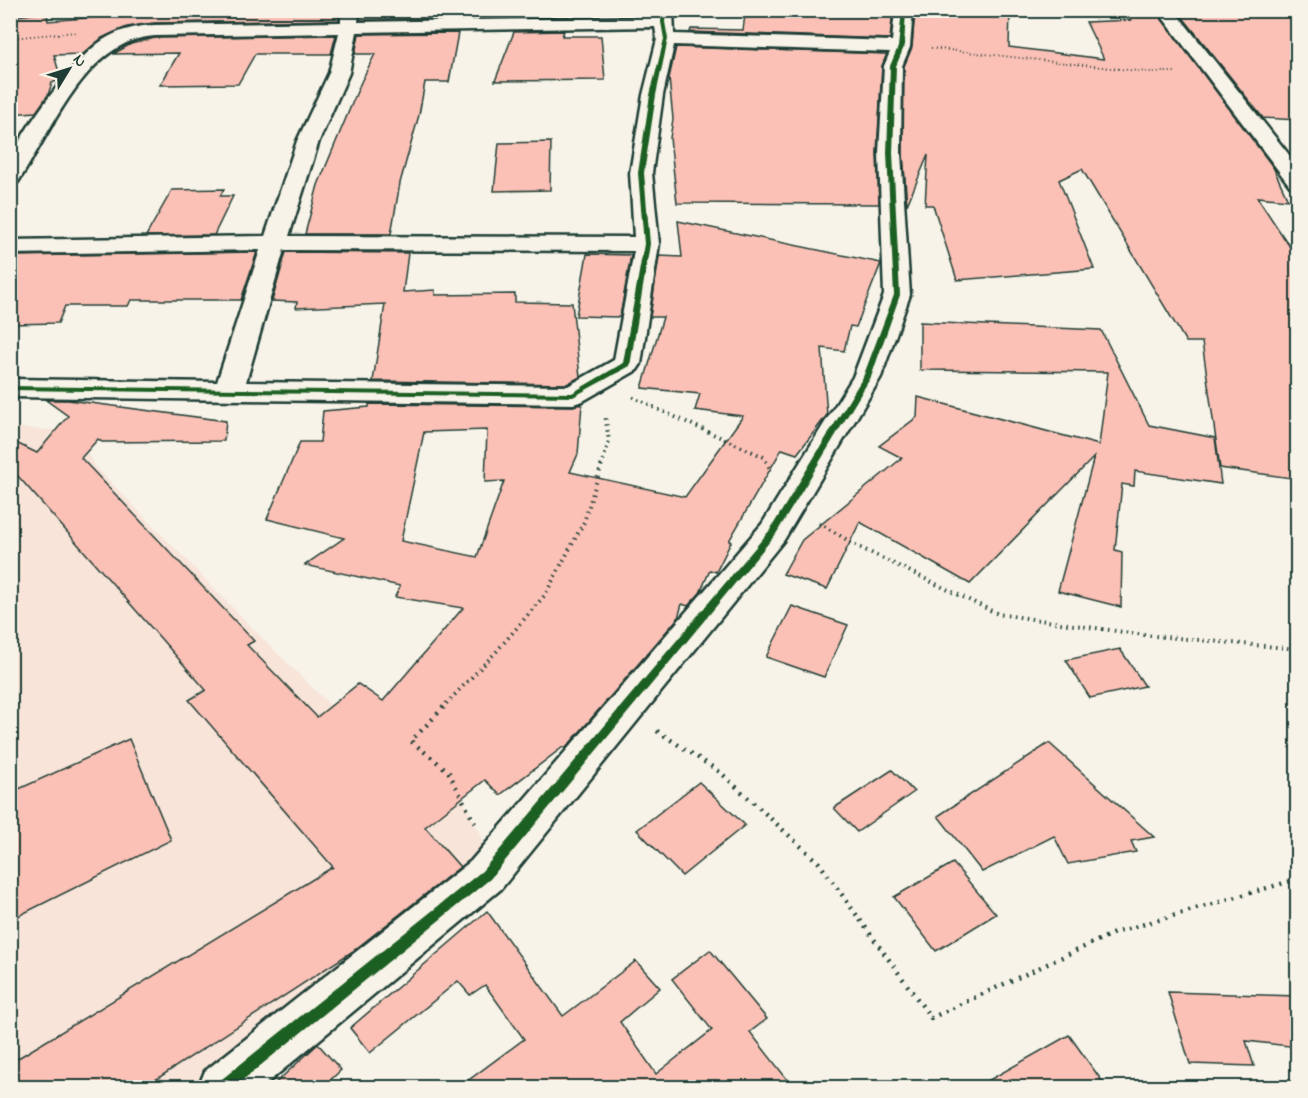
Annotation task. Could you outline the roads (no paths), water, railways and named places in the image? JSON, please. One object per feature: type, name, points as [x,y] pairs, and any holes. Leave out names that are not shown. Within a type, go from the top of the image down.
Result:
[{"type":"street","points":[[222,1088],[486,875],[773,532],[867,377],[897,295],[890,153],[893,66],[901,47],[904,10]]},
{"type":"street","points":[[1166,10],[1298,181]]},
{"type":"street","points":[[10,177],[41,126],[92,57],[108,44],[127,35],[146,31],[350,20],[665,24],[901,47]]},
{"type":"street","points":[[229,390],[246,330],[309,141],[339,73],[350,20]]},
{"type":"street","points":[[10,388],[573,395],[600,381],[627,364],[647,244],[641,173],[665,24]]},
{"type":"street","points":[[10,248],[275,243],[647,244]]}]
